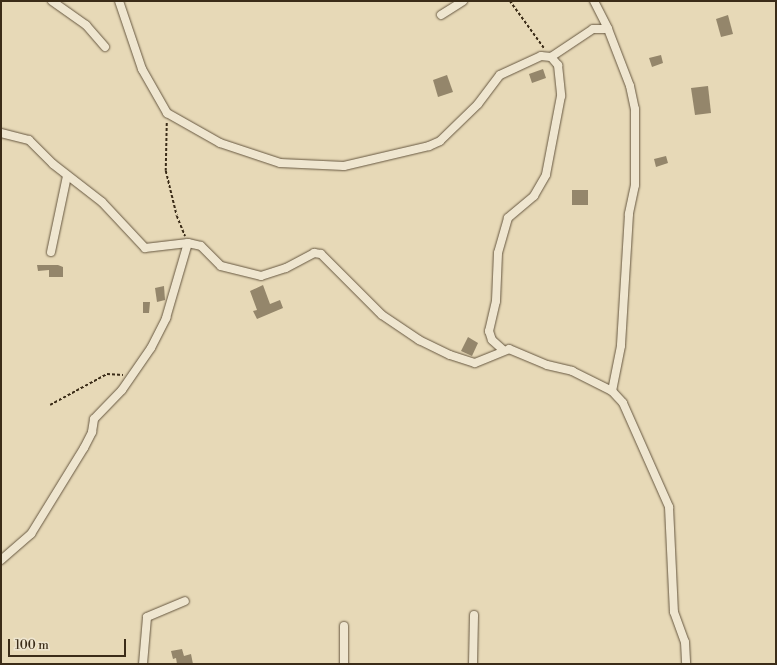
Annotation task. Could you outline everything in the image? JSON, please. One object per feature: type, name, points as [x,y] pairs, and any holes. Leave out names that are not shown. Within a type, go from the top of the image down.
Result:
[{"type":"street","points":[[52,1],[86,25],[105,48]]},
{"type":"street","points":[[119,1],[142,70],[167,113],[220,143],[280,163],[344,166],[406,153],[440,141],[478,104],[500,75],[541,56],[551,57],[594,29],[608,29]]},
{"type":"street","points":[[441,15],[463,1]]},
{"type":"street","points":[[594,1],[608,29],[630,86],[637,132],[624,318],[612,391]]},
{"type":"street","points":[[503,350],[492,340],[489,331],[496,301],[498,253],[508,218],[534,196],[546,174],[561,96],[558,65],[551,57]]},
{"type":"street","points":[[1,134],[24,137],[67,176],[102,202],[141,246],[152,248],[180,241],[201,246],[221,266],[261,276],[286,268],[314,253],[321,254],[333,264],[370,306],[424,343],[474,363],[503,350],[509,349],[547,365],[572,371],[612,391],[623,403],[669,507],[674,612],[685,642],[686,664]]},
{"type":"street","points":[[51,252],[67,176]]},
{"type":"street","points":[[1,560],[30,534],[84,448],[92,432],[94,419],[122,390],[129,377],[161,331],[188,243]]},
{"type":"street","points":[[143,664],[146,617],[185,601]]},
{"type":"street","points":[[473,664],[474,615]]},
{"type":"street","points":[[344,626],[344,664]]},
{"type":"path","points":[[510,1],[551,57]]},
{"type":"path","points":[[167,113],[166,171],[177,216],[188,243]]},
{"type":"path","points":[[50,406],[107,374],[118,373],[129,377]]},
{"type":"building","points":[[728,15],[733,34],[721,37],[716,19]]},
{"type":"building","points":[[661,55],[663,63],[652,67],[649,58]]},
{"type":"building","points":[[543,69],[546,78],[532,83],[529,74]]},
{"type":"building","points":[[447,75],[453,92],[438,97],[433,80]]},
{"type":"building","points":[[708,86],[711,113],[695,115],[691,88]]},
{"type":"building","points":[[666,156],[668,163],[656,167],[654,159]]},
{"type":"building","points":[[572,190],[588,190],[588,205],[572,205]]},
{"type":"building","points":[[37,265],[58,265],[63,267],[63,277],[49,277],[49,270],[38,271]]},
{"type":"building","points":[[263,285],[270,304],[280,300],[283,308],[257,319],[253,311],[257,310],[250,291]]},
{"type":"building","points":[[164,286],[165,300],[157,302],[155,288]]},
{"type":"building","points":[[143,302],[150,302],[149,313],[143,313]]},
{"type":"building","points":[[468,337],[478,343],[472,356],[461,351]]},
{"type":"building","points":[[182,649],[184,656],[191,654],[193,664],[177,664],[176,658],[173,659],[171,651]]}]
